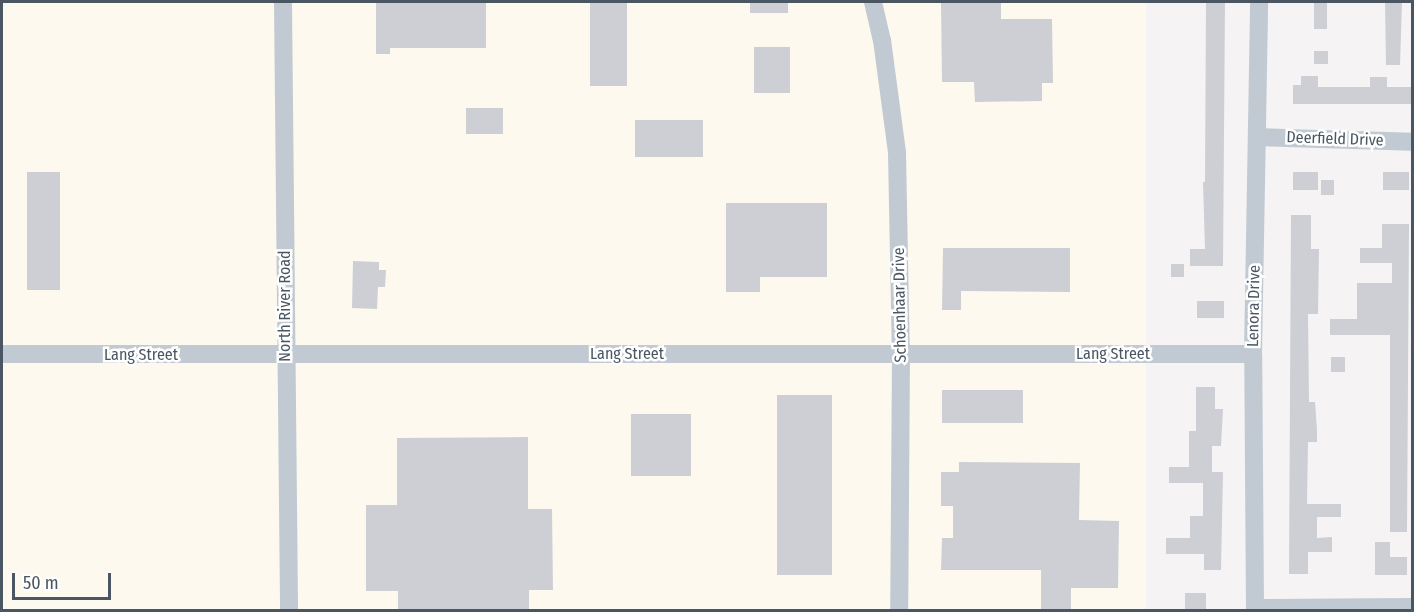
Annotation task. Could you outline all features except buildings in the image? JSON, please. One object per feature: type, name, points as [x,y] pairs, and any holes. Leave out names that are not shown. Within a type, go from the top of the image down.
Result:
[{"type":"street","name":"North River Road","points":[[283,2],[289,610]]},
{"type":"street","name":"Schoenhaar Drive","points":[[873,2],[882,40],[897,153],[901,354],[900,610]]},
{"type":"street","name":"Lenora Drive","points":[[1255,609],[1253,354],[1259,2]]},
{"type":"street","name":"Deerfield Drive","points":[[1257,137],[1413,142]]},
{"type":"street","name":"Lang Street","points":[[2,354],[1253,354]]},
{"type":"street","points":[[1255,609],[1413,606]]},
{"type":"shaded area","points":[[2,2],[1146,2],[1146,610],[2,610]]}]
